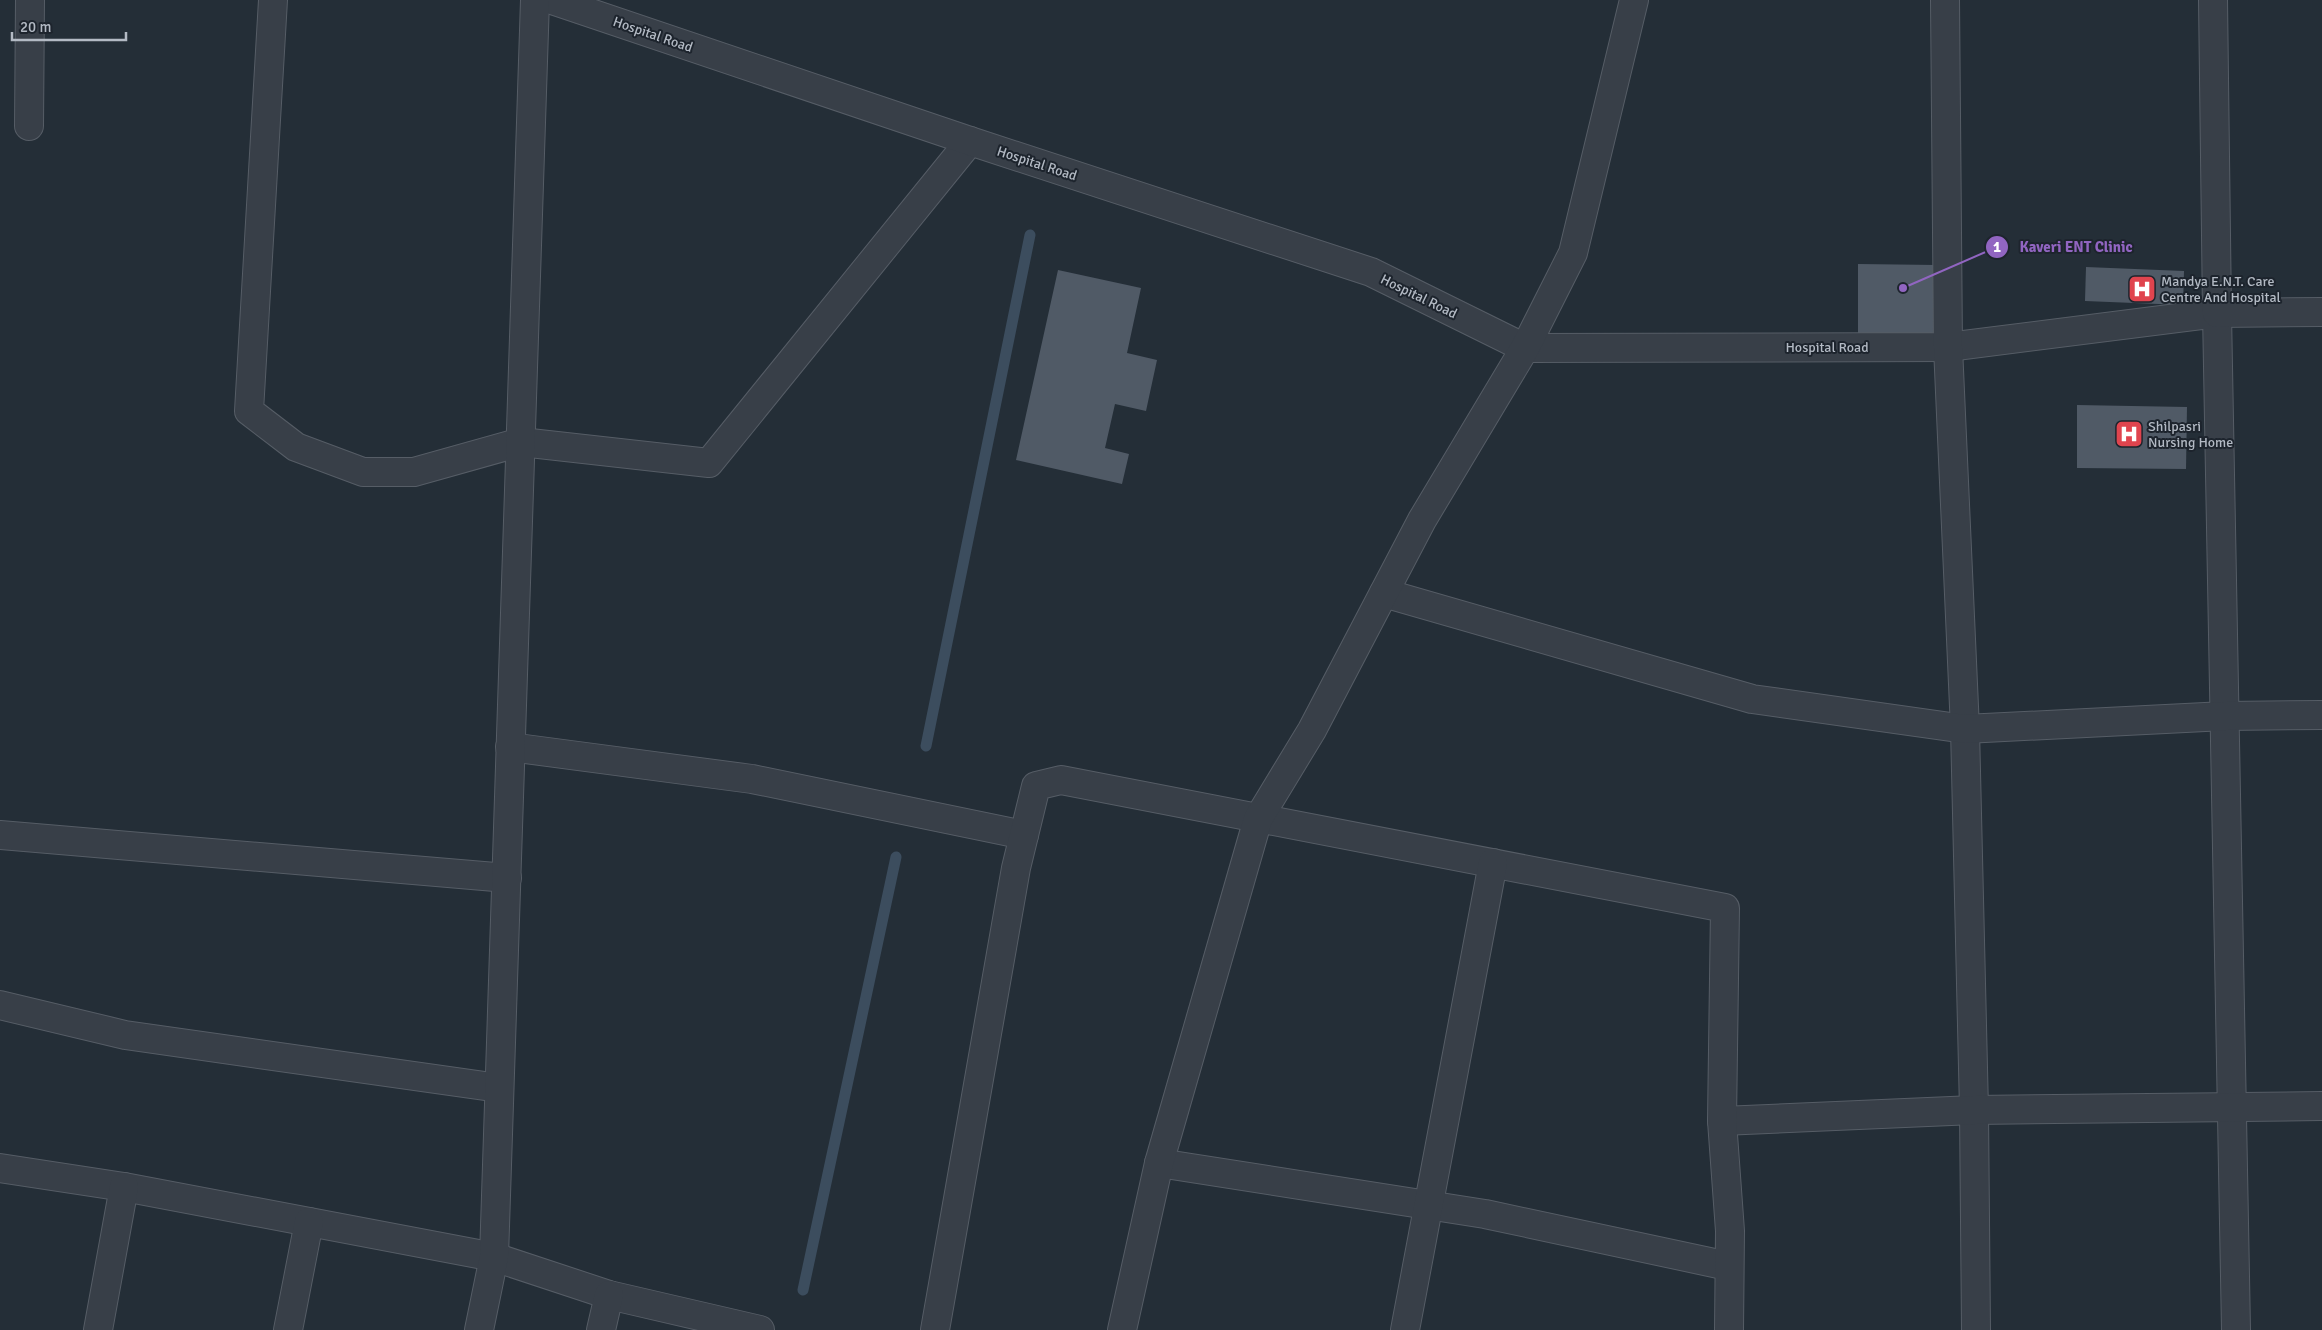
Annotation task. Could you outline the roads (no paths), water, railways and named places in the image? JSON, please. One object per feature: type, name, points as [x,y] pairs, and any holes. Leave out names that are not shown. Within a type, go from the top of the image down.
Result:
[{"type":"street","points":[[29,126],[30,0]]},
{"type":"street","points":[[273,0],[249,410],[296,447],[363,472],[414,472],[520,442],[709,463],[970,142]]},
{"type":"street","points":[[479,1330],[494,1257],[535,0]]},
{"type":"street","name":"Hospital Road","points":[[552,0],[970,142],[1371,272],[1524,348],[1948,347],[2217,313],[2322,312]]},
{"type":"street","points":[[1122,1330],[1159,1163],[1258,819],[1312,730],[1422,520],[1524,348],[1573,253],[1634,0]]},
{"type":"street","points":[[1945,0],[1948,347],[1965,729],[1974,1110],[1976,1330]]},
{"type":"street","points":[[2214,0],[2217,313],[2236,1330]]},
{"type":"street","points":[[1384,593],[1752,699],[1965,729],[2225,716],[2322,715]]},
{"type":"street","points":[[510,747],[752,779],[1024,835]]},
{"type":"street","points":[[934,1330],[1016,868],[1036,786],[1061,780],[1725,908],[1722,1121],[1730,1231],[1728,1266],[1730,1330]]},
{"type":"street","points":[[0,835],[506,878]]},
{"type":"street","points":[[1405,1330],[1493,864]]},
{"type":"street","points":[[0,1005],[125,1035],[499,1088]]},
{"type":"street","points":[[1722,1121],[1974,1110],[2232,1105],[2322,1106]]},
{"type":"street","points":[[1159,1163],[1495,1216],[1728,1266]]},
{"type":"street","points":[[0,1168],[124,1187],[494,1257],[609,1295],[760,1330]]},
{"type":"street","points":[[98,1330],[124,1187]]},
{"type":"street","points":[[288,1330],[309,1222]]},
{"type":"street","points":[[601,1330],[609,1295]]},
{"type":"waterway","points":[[926,746],[1030,235]]},
{"type":"waterway","points":[[803,1290],[896,857]]},
{"type":"place","name":"Kaveri ENT Clinic","points":[[1903,288]]},
{"type":"place","name":"Mandya E.N.T. Care Centre And Hospital","points":[[2142,289]]},
{"type":"place","name":"Shilpasri Nursing Home","points":[[2129,434]]}]
